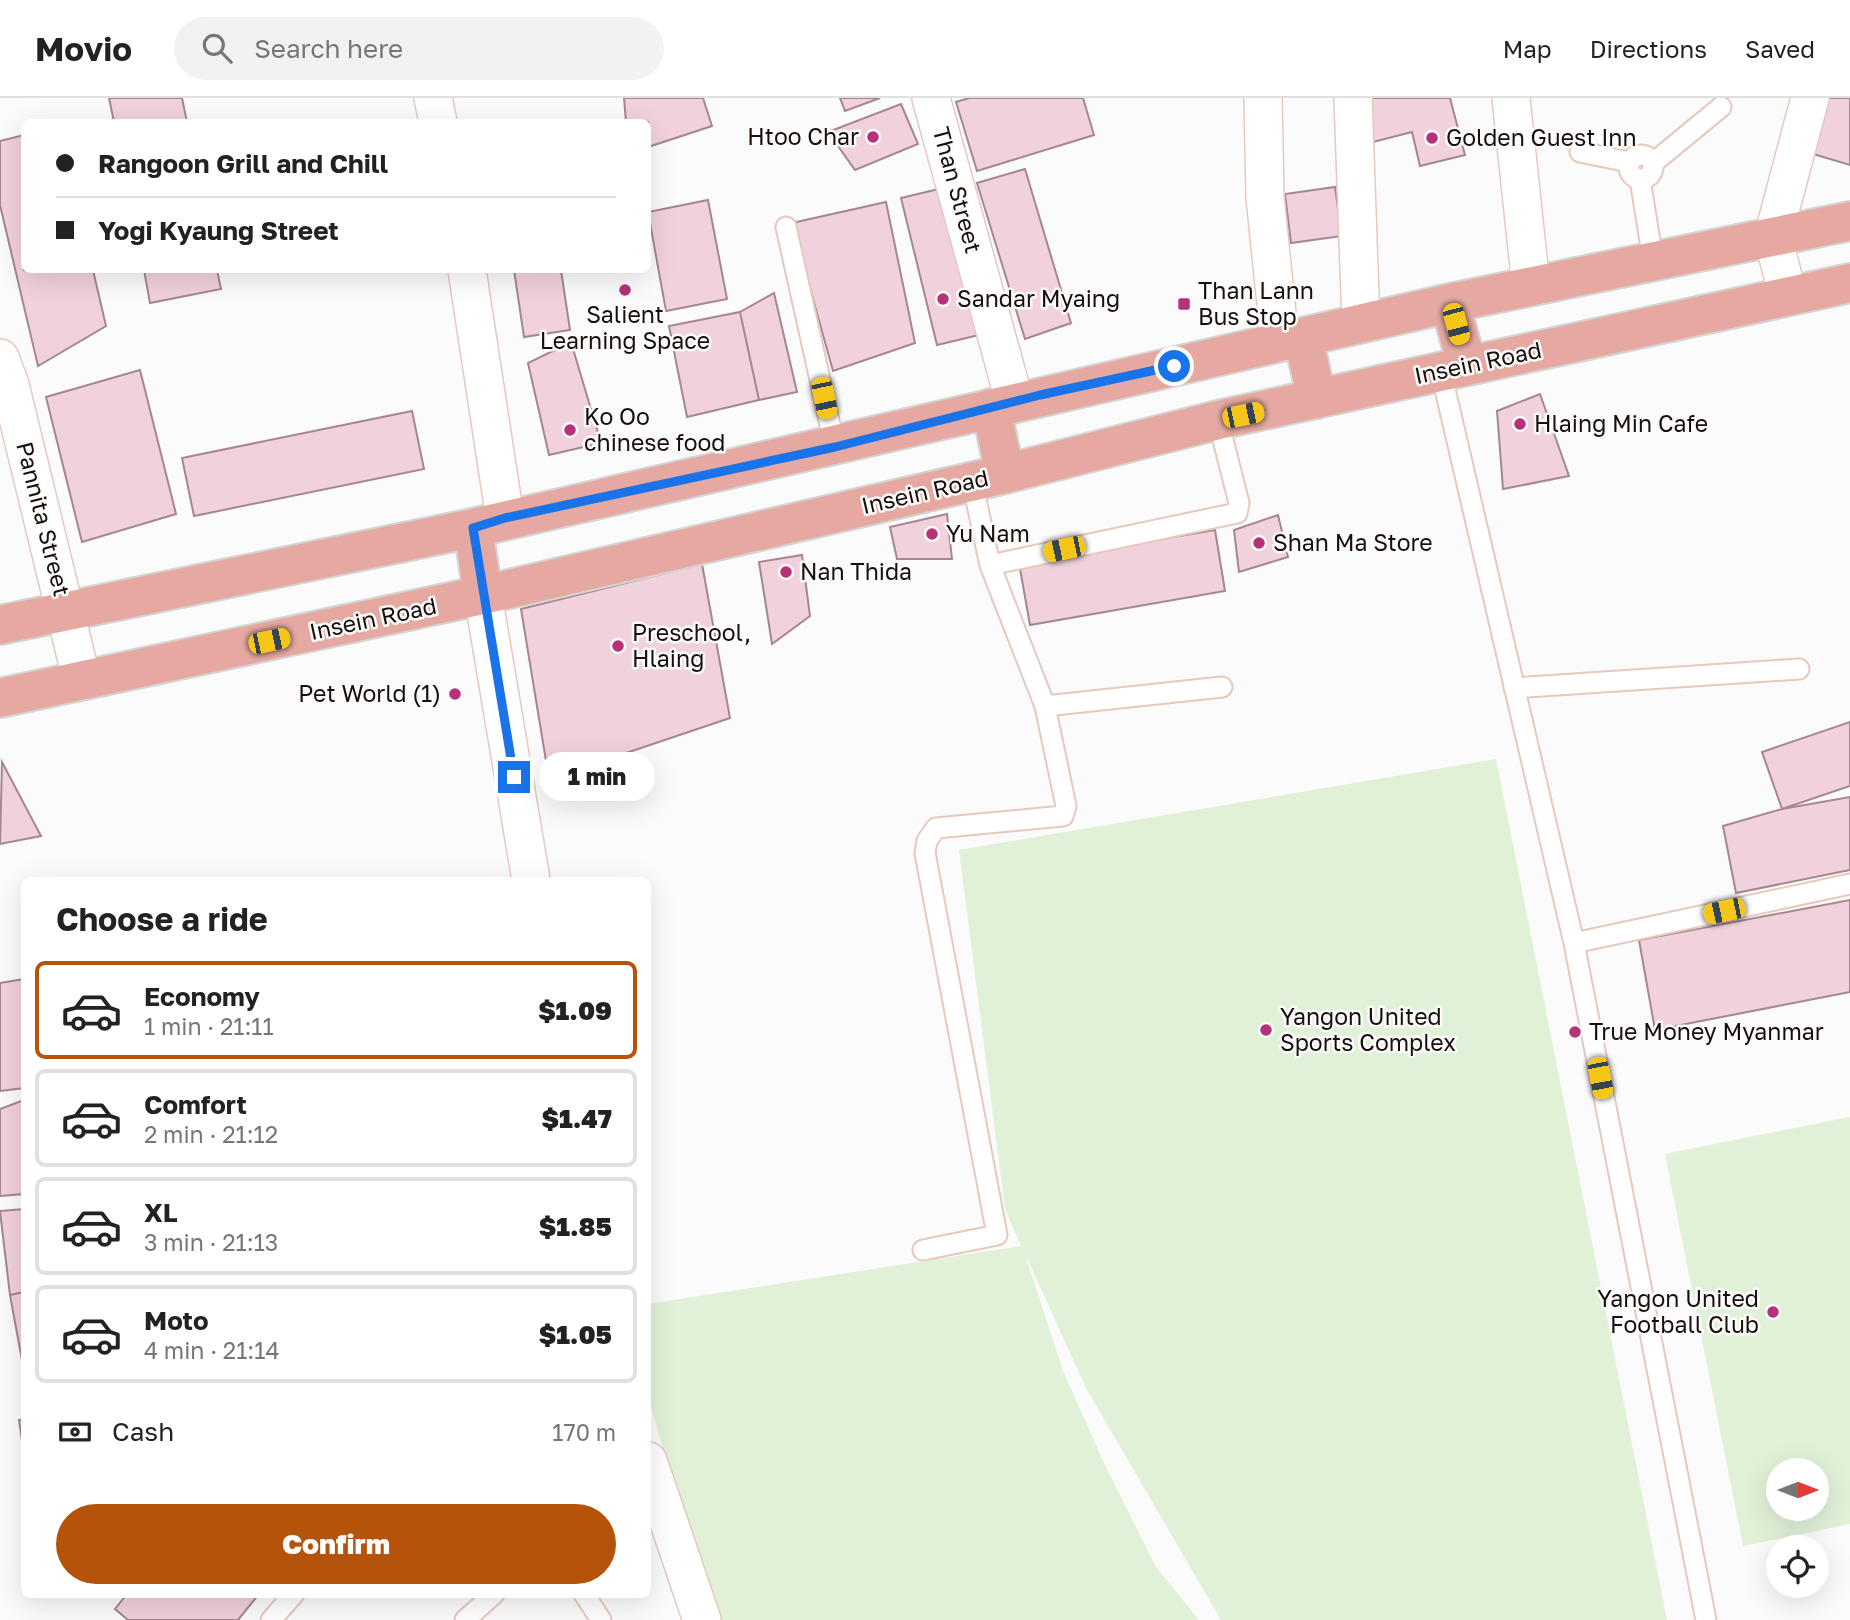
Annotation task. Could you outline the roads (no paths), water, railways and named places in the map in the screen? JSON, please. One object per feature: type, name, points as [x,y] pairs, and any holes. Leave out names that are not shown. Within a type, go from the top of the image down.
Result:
[{"type":"main road","points":[[0,625],[489,523],[835,447],[1040,395],[1292,341],[1450,303],[1850,222]]},
{"type":"main road","name":"Insein Road","points":[[0,698],[483,596],[1218,420],[1850,283]]},
{"type":"main road","points":[[1450,303],[1454,369]]},
{"type":"main road","points":[[1292,341],[1317,398]]},
{"type":"main road","points":[[988,477],[1003,406]]},
{"type":"main road","points":[[483,596],[489,523]]},
{"type":"street","points":[[433,98],[437,119]]},
{"type":"street","name":"Than Street","points":[[931,98],[1003,406]]},
{"type":"street","points":[[1263,98],[1265,197],[1292,341]]},
{"type":"street","points":[[1353,98],[1361,324]]},
{"type":"street","points":[[1511,98],[1531,286]]},
{"type":"street","points":[[1788,296],[1773,237],[1810,98]]},
{"type":"street","points":[[467,273],[489,523]]},
{"type":"street","name":"Pannita Street","points":[[0,358],[10,385],[82,681]]},
{"type":"street","points":[[483,596],[530,877]]},
{"type":"street","points":[[651,1470],[702,1620]]},
{"type":"lane","points":[[1653,163],[1721,107]]},
{"type":"lane","points":[[1580,152],[1629,162],[1642,154],[1649,157],[1653,163],[1653,172],[1648,178],[1640,180]]},
{"type":"lane","points":[[1629,162],[1629,170],[1640,180],[1653,260]]},
{"type":"lane","points":[[786,227],[835,447]]},
{"type":"lane","points":[[1454,369],[1514,688],[1574,943],[1706,1620]]},
{"type":"lane","points":[[990,565],[1237,513],[1239,503],[1218,420]]},
{"type":"lane","points":[[923,1250],[997,1235],[925,853],[927,841],[936,828],[1063,816],[1066,806],[1045,706],[990,565],[988,477]]},
{"type":"lane","points":[[1514,688],[1799,669]]},
{"type":"lane","points":[[1045,706],[1222,687]]},
{"type":"lane","points":[[1574,943],[1850,884]]},
{"type":"lane","points":[[271,1620],[290,1598]]},
{"type":"lane","points":[[465,1620],[490,1598]]},
{"type":"lane","points":[[587,1598],[601,1620]]},
{"type":"place","name":"Htoo Char","points":[[873,137]]},
{"type":"place","name":"Golden Guest Inn","points":[[1432,138]]},
{"type":"place","name":"Salient Learning Space","points":[[625,290]]},
{"type":"place","name":"Sandar Myaing","points":[[943,299]]},
{"type":"place","name":"Than Lann Bus Stop","points":[[1184,304]]},
{"type":"place","name":"Hlaing Min Cafe","points":[[1520,424]]},
{"type":"place","name":"Ko Oo chinese food","points":[[570,430]]},
{"type":"place","name":"Yu Nam","points":[[932,534]]},
{"type":"place","name":"Shan Ma Store","points":[[1259,543]]},
{"type":"place","name":"Nan Thida","points":[[786,572]]},
{"type":"place","name":"Preschool, Hlaing","points":[[618,646]]},
{"type":"place","name":"Pet World (1)","points":[[455,694]]},
{"type":"place","name":"Yangon United Sports Complex","points":[[1266,1030]]},
{"type":"place","name":"True Money Myanmar","points":[[1575,1032]]},
{"type":"place","name":"Yangon United Football Club","points":[[1773,1312]]}]
